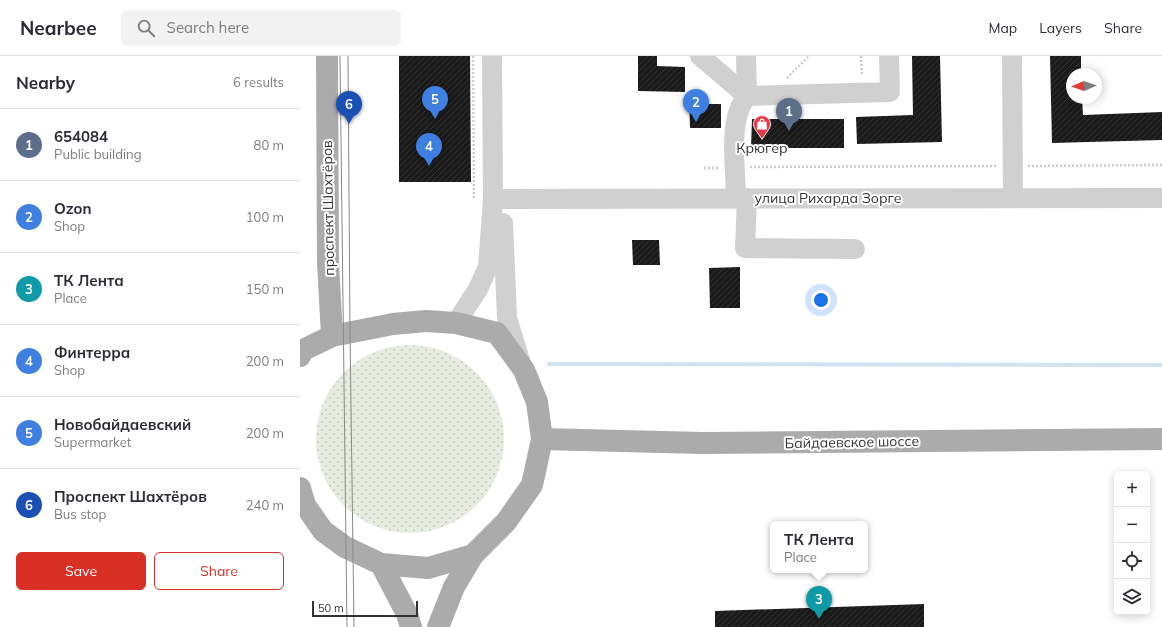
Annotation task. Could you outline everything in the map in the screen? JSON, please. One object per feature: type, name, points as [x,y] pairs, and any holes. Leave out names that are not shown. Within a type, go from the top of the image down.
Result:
[{"type":"main road","name":"проспект Шахтёров","points":[[327,56],[328,263],[332,336]]},
{"type":"main road","points":[[301,352],[332,336],[392,324],[426,321],[456,323],[497,333],[524,370],[537,402],[542,439],[532,486],[506,522],[473,555],[454,587],[438,627]]},
{"type":"main road","name":"Байдаевское шоссе","points":[[542,439],[702,444],[1162,439]]},
{"type":"main road","points":[[302,501],[323,531],[345,547],[381,564],[428,568],[473,555]]},
{"type":"main road","points":[[381,564],[407,614],[411,627]]},
{"type":"street","points":[[456,323],[478,289],[488,267],[484,199],[492,56]]},
{"type":"street","points":[[700,56],[747,96],[890,92],[889,56]]},
{"type":"street","points":[[746,56],[747,96],[740,105],[737,115],[735,146],[745,248],[855,249]]},
{"type":"street","points":[[1012,56],[1013,198]]},
{"type":"street","name":"улица Рихарда Зорге","points":[[484,199],[1162,198]]},
{"type":"street","points":[[484,199],[503,223],[506,318],[524,370]]},
{"type":"path","points":[[473,56],[484,199]]},
{"type":"path","points":[[770,95],[809,56]]},
{"type":"path","points":[[704,168],[1162,165]]},
{"type":"shaded area","points":[[419,345],[428,346],[446,352],[470,366],[477,372],[483,379],[497,403],[503,421],[503,457],[497,475],[483,499],[477,506],[470,512],[446,526],[428,532],[401,533],[392,532],[366,522],[350,512],[337,499],[323,475],[317,457],[316,430],[317,421],[327,395],[337,379],[350,366],[374,352],[392,346]]},
{"type":"building","points":[[399,56],[470,56],[471,182],[399,182]]},
{"type":"building","points":[[638,56],[657,56],[657,66],[685,67],[685,92],[638,91]]},
{"type":"building","points":[[912,56],[940,56],[942,142],[857,144],[856,117],[913,115]]},
{"type":"building","points":[[1050,56],[1081,56],[1081,68],[1066,68],[1066,104],[1082,104],[1083,115],[1162,112],[1162,140],[1052,143]]},
{"type":"building","points":[[689,95],[705,95],[705,104],[721,104],[721,128],[690,128]]},
{"type":"building","points":[[752,119],[844,119],[844,148],[751,148]]},
{"type":"building","points":[[632,240],[659,240],[660,265],[633,265]]},
{"type":"building","points":[[740,267],[740,308],[710,308],[709,268]]},
{"type":"building","points":[[924,604],[924,627],[715,627],[715,611]]},
{"type":"waterway","points":[[549,364],[1162,365]]},
{"type":"tram line","points":[[340,56],[347,627]]},
{"type":"tram line","points":[[348,56],[354,627]]},
{"type":"place","name":"Новобайдаевский","points":[[435,119]]},
{"type":"place","name":"Ozon","points":[[696,122]]},
{"type":"place","name":"Проспект Шахтёров","points":[[349,124]]},
{"type":"place","name":"654084","points":[[789,131]]},
{"type":"place","name":"Крюгер","points":[[762,139]]},
{"type":"place","name":"Финтерра","points":[[429,166]]},
{"type":"place","name":"ТК Лента","points":[[819,619]]}]
